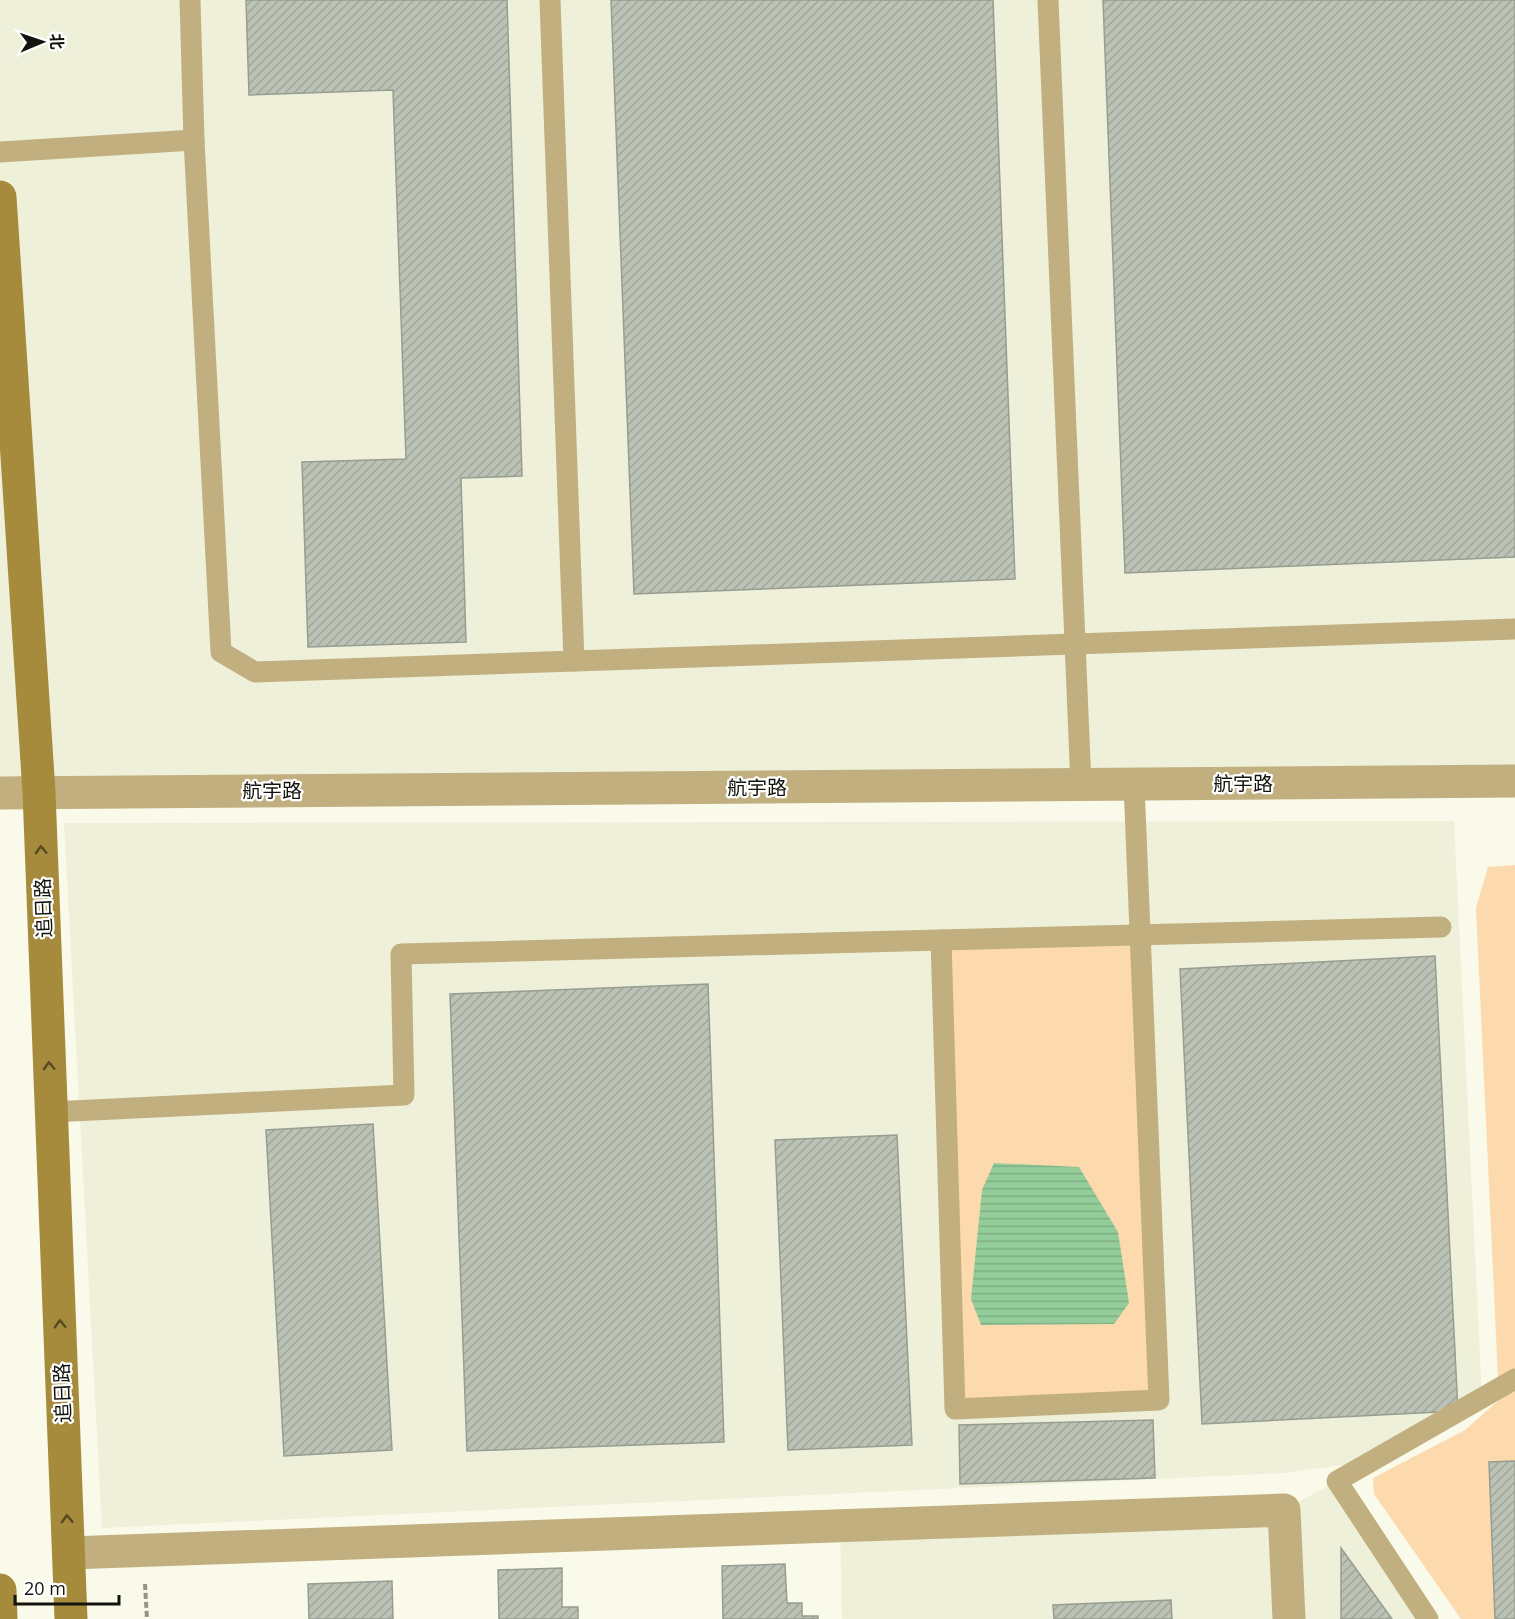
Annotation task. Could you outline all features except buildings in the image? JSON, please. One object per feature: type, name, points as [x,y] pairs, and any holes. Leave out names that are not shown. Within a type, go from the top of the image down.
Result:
[{"type":"main road","name":"追日路","points":[[0,197],[39,792],[71,1619]]},
{"type":"main road","points":[[0,1590],[1,1619]]},
{"type":"street","name":"航宇路","points":[[0,793],[1515,781]]},
{"type":"street","points":[[69,1553],[1284,1510],[1289,1619]]},
{"type":"lane","points":[[190,0],[194,140],[221,652],[255,672],[1515,629]]},
{"type":"lane","points":[[550,0],[574,661]]},
{"type":"lane","points":[[1048,0],[1081,784]]},
{"type":"lane","points":[[0,152],[194,140]]},
{"type":"lane","points":[[941,940],[955,1409],[1159,1400],[1134,784]]},
{"type":"lane","points":[[51,1113],[404,1095],[401,954],[1441,927]]},
{"type":"lane","points":[[1428,1619],[1337,1481],[1515,1379]]},
{"type":"shaded area","points":[[0,0],[1515,0],[1515,781],[0,793]]},
{"type":"shaded area","points":[[1454,821],[1482,1398],[1373,1461],[1284,1473],[102,1528],[64,823]]},
{"type":"shaded area","points":[[1515,865],[1515,1619],[1461,1619],[1374,1494],[1373,1478],[1465,1430],[1499,1400],[1476,908],[1488,867]]},
{"type":"shaded area","points":[[1140,935],[1159,1400],[955,1409],[941,940]]},
{"type":"shaded area","points":[[994,1163],[1079,1167],[1118,1232],[1129,1303],[1114,1324],[981,1325],[971,1299],[982,1190]]},
{"type":"shaded area","points":[[1337,1481],[1428,1619],[842,1619],[840,1526],[1284,1510]]}]
